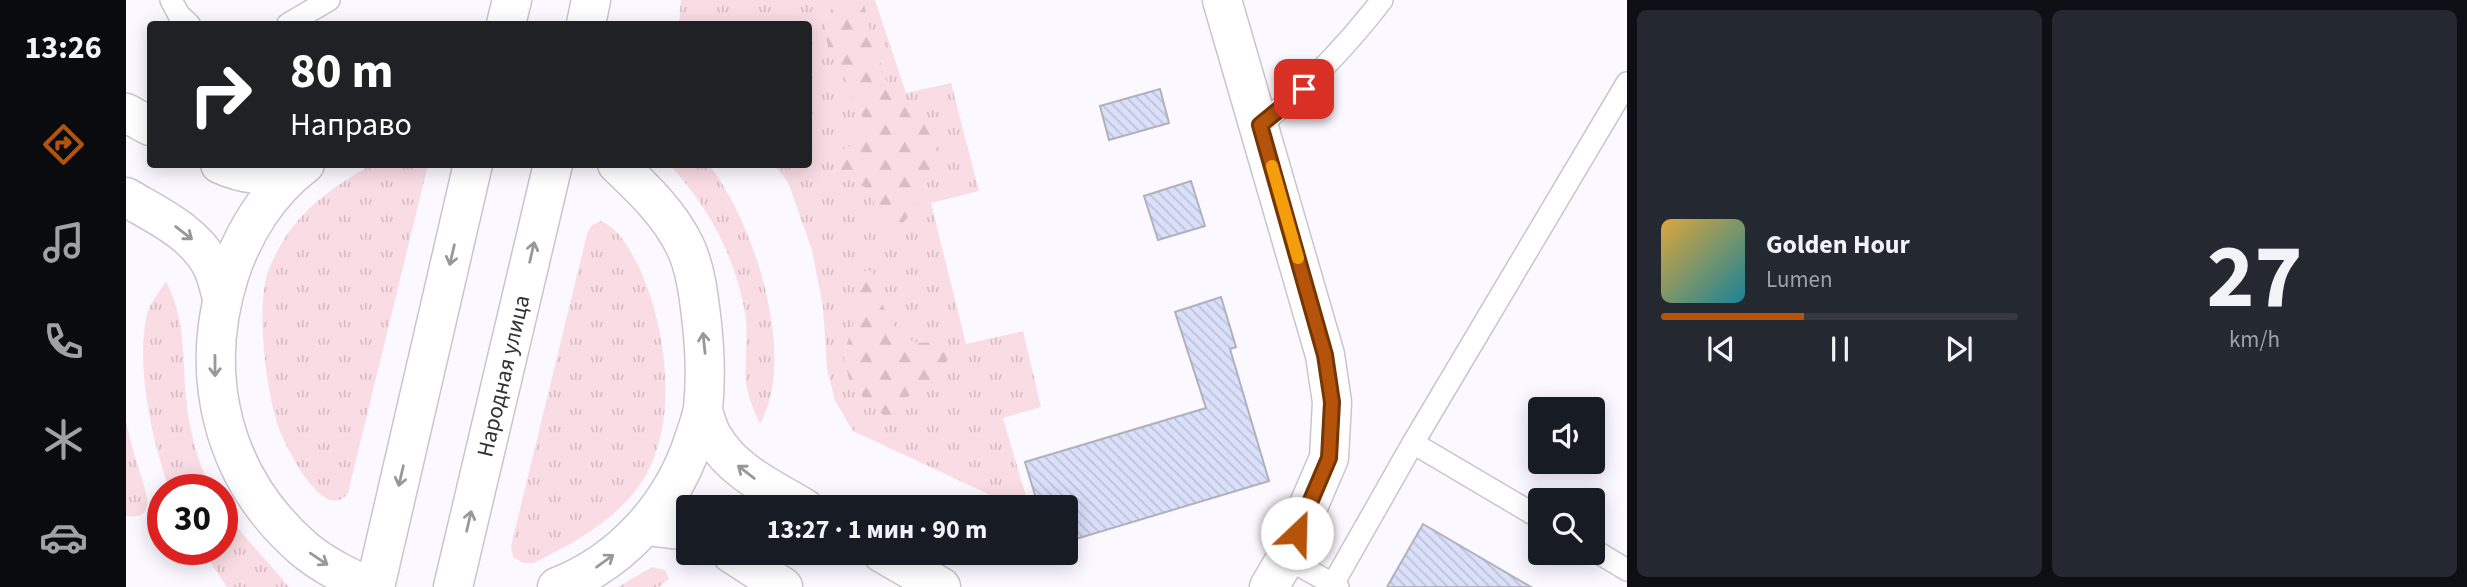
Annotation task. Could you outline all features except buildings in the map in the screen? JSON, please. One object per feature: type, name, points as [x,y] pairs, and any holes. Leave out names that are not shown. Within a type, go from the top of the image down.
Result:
[{"type":"main road","points":[[507,21],[512,0]]},
{"type":"main road","points":[[587,21],[592,0]]},
{"type":"main road","points":[[1222,0],[1325,355],[1332,402],[1329,458],[1278,572]]},
{"type":"main road","points":[[126,113],[147,125]]},
{"type":"main road","points":[[228,168],[263,176],[298,169]]},
{"type":"main road","points":[[375,587],[472,168]]},
{"type":"main road","name":"Народная улица","points":[[453,587],[552,168]]},
{"type":"main road","points":[[557,587],[603,563],[646,526],[672,488],[689,456],[703,411],[706,361],[699,295],[685,246],[656,201],[621,168]]},
{"type":"main road","points":[[298,169],[260,210],[237,253],[222,298],[215,338],[215,377],[222,417],[234,455],[253,490],[277,523],[306,550],[339,573],[369,587]]},
{"type":"main road","points":[[126,197],[170,223],[196,243],[212,267],[222,298]]},
{"type":"main road","points":[[703,411],[713,438],[730,458],[752,477],[782,495]]},
{"type":"main road","points":[[646,526],[676,530]]},
{"type":"main road","points":[[749,565],[783,587]]},
{"type":"main road","points":[[903,565],[941,587]]},
{"type":"lane","points":[[171,0],[186,21]]},
{"type":"lane","points":[[293,21],[329,0]]},
{"type":"lane","points":[[1260,125],[1304,89],[1343,48],[1382,0]]},
{"type":"lane","points":[[1278,572],[1335,585],[1413,443],[1627,83]]},
{"type":"lane","points":[[1413,443],[1528,511]]},
{"type":"lane","points":[[1605,557],[1627,570]]},
{"type":"green space","points":[[681,0],[875,0],[906,93],[951,83],[979,191],[931,203],[966,344],[1023,331],[1041,407],[1003,418],[1025,495],[990,495],[853,431],[835,401],[827,368],[823,307],[812,250],[788,182],[776,168],[812,168],[812,21],[679,21]]},
{"type":"green space","points":[[830,0],[863,0],[886,79],[903,105],[931,130],[939,160],[912,212],[899,228],[883,225],[874,213],[874,195],[835,167],[837,153],[861,139],[864,120],[852,98],[837,57],[829,51],[825,30],[832,7]]},
{"type":"green space","points":[[366,168],[427,168],[348,493],[338,500],[328,499],[317,491],[287,447],[273,408],[262,323],[265,284],[277,251],[298,220],[338,185]]},
{"type":"green space","points":[[673,168],[711,168],[726,190],[755,254],[766,291],[774,364],[771,396],[760,424],[746,383],[746,321],[734,271],[708,215]]},
{"type":"green space","points":[[601,221],[618,234],[631,252],[656,314],[665,370],[663,426],[646,475],[624,504],[597,527],[566,546],[534,563],[523,563],[513,557],[511,546],[587,234],[592,225]]},
{"type":"green space","points":[[869,270],[882,282],[883,305],[891,322],[900,332],[915,342],[949,342],[948,359],[936,379],[907,397],[901,416],[889,420],[850,383],[844,358],[858,313],[854,273]]},
{"type":"green space","points":[[166,281],[180,324],[186,397],[192,433],[205,474],[165,474],[157,449],[147,403],[143,356],[147,314]]},
{"type":"green space","points":[[126,421],[145,487],[147,505],[144,512],[138,516],[126,516]]},
{"type":"green space","points":[[238,529],[289,587],[227,587],[212,565],[238,565]]},
{"type":"green space","points":[[652,567],[665,570],[669,579],[659,587],[618,587]]},
{"type":"slow traffic","points":[[1272,166],[1298,258]]},
{"type":"route","points":[[1297,533],[1329,458],[1332,402],[1325,355],[1260,125],[1304,89]]}]
